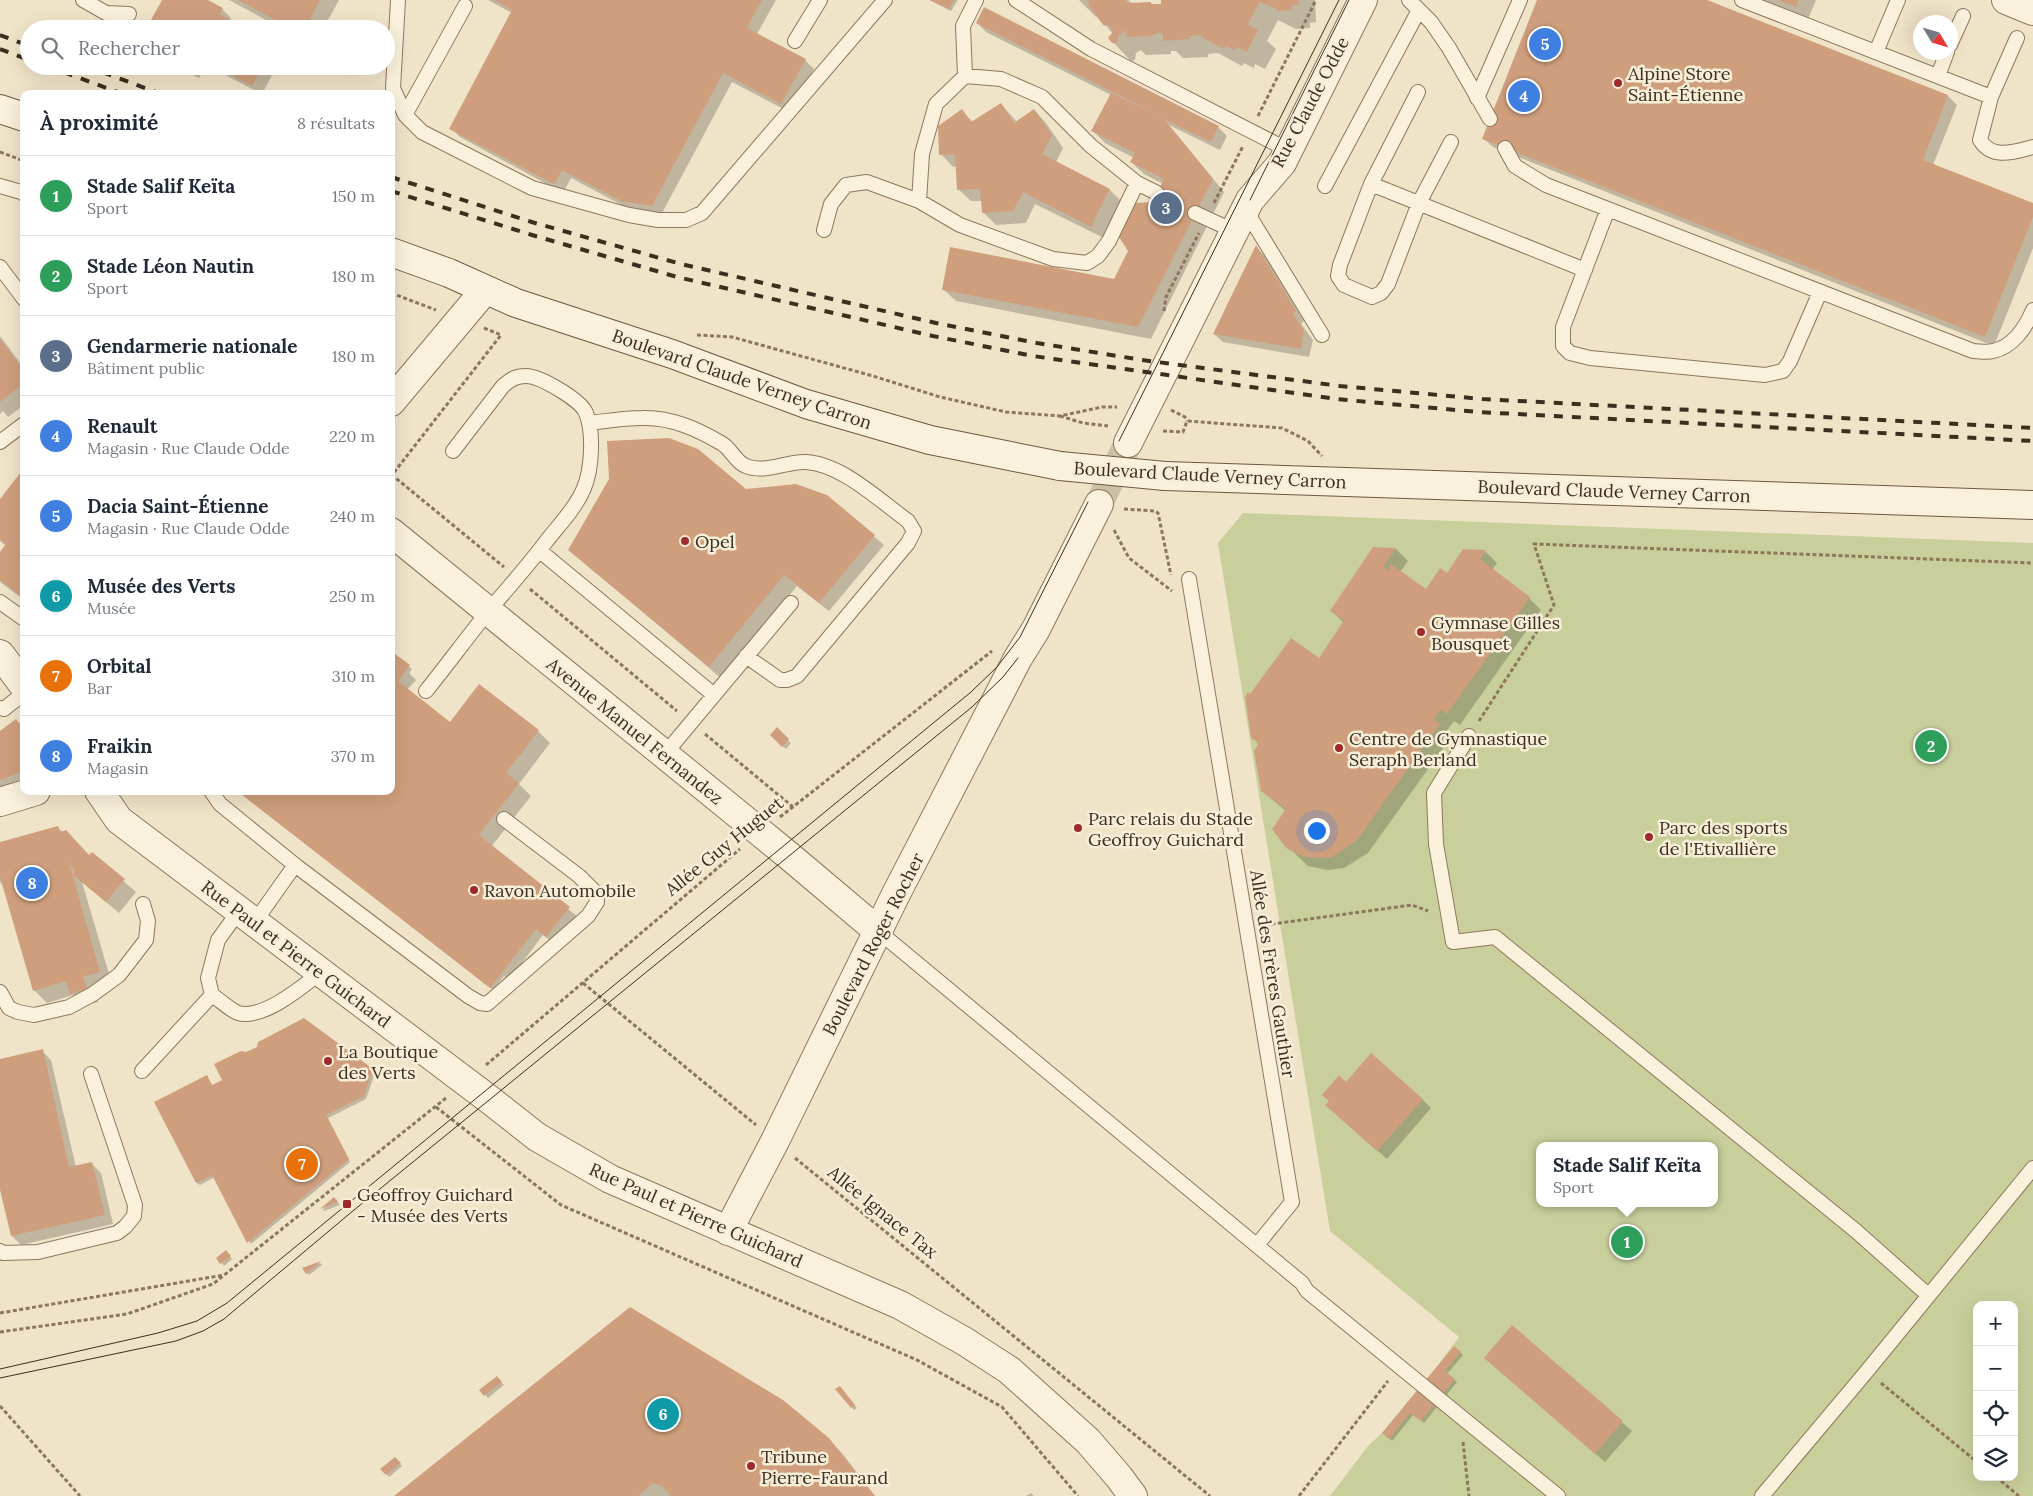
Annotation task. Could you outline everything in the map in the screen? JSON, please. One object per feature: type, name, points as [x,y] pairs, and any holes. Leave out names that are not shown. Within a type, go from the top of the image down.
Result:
[{"type":"street","name":"Rue Claude Odde","points":[[1130,439],[1243,213],[1282,163],[1363,0]]},
{"type":"street","points":[[2006,0],[2033,11]]},
{"type":"street","points":[[0,109],[20,116]]},
{"type":"street","name":"Boulevard Claude Verney Carron","points":[[395,253],[449,273],[516,303],[672,354],[816,407],[930,440],[1060,466],[1165,476],[2033,505]]},
{"type":"street","points":[[395,397],[485,290]]},
{"type":"street","name":"Boulevard Roger Rocher","points":[[728,1230],[775,1142],[878,931],[1009,652],[1030,640],[1108,513]]},
{"type":"street","name":"Avenue Manuel Fernandez","points":[[395,535],[878,931]]},
{"type":"street","points":[[0,654],[20,681]]},
{"type":"street","points":[[0,802],[23,795]]},
{"type":"street","name":"Rue Paul et Pierre Guichard","points":[[103,795],[119,820],[537,1137],[610,1180],[900,1305],[964,1341],[1009,1370],[1088,1441],[1119,1476],[1133,1496]]},
{"type":"lane","points":[[83,0],[106,13],[129,14]]},
{"type":"lane","points":[[395,53],[398,0]]},
{"type":"lane","points":[[795,41],[820,0]]},
{"type":"lane","points":[[395,92],[405,114],[422,132],[532,188],[629,215],[658,220],[686,220],[702,213],[718,197],[886,0]]},
{"type":"lane","points":[[919,201],[922,154],[936,104],[964,76],[963,26],[976,0]]},
{"type":"lane","points":[[1016,0],[1091,50],[1288,150]]},
{"type":"lane","points":[[1409,0],[1431,22],[1449,48],[1490,119]]},
{"type":"lane","points":[[1477,98],[1520,0]]},
{"type":"lane","points":[[1742,0],[1990,97]]},
{"type":"lane","points":[[1876,52],[1898,0]]},
{"type":"lane","points":[[405,114],[465,6]]},
{"type":"lane","points":[[1325,186],[1420,10]]},
{"type":"lane","points":[[1958,27],[1963,16]]},
{"type":"lane","points":[[2017,38],[1990,97],[1980,140],[1986,149],[2001,154],[2033,147]]},
{"type":"lane","points":[[1938,76],[1945,60]]},
{"type":"lane","points":[[394,75],[394,90]]},
{"type":"lane","points":[[964,76],[1001,78],[1042,98],[1091,146],[1138,183],[1157,193]]},
{"type":"lane","points":[[1418,92],[1371,184],[1340,265],[1338,276],[1344,285],[1372,297],[1381,293],[1388,284],[1419,203],[1451,142]]},
{"type":"lane","points":[[1505,148],[1515,166],[1546,185],[1973,351],[1994,352],[2011,343],[2027,325],[2033,310]]},
{"type":"lane","points":[[824,230],[831,204],[846,185],[867,182],[919,201],[960,226],[1053,259],[1087,262],[1098,256],[1109,241],[1138,183]]},
{"type":"lane","points":[[1371,184],[1585,270]]},
{"type":"lane","points":[[0,186],[20,192]]},
{"type":"lane","points":[[1608,209],[1563,327],[1563,346],[1570,352],[1590,358],[1646,364],[1764,374],[1783,371],[1790,361],[1820,292]]},
{"type":"lane","points":[[1201,216],[1243,213],[1322,336]]},
{"type":"lane","points":[[0,267],[20,294]]},
{"type":"lane","points":[[426,691],[571,510],[584,488],[589,470],[591,446],[589,423],[586,411],[567,393],[528,376],[512,378],[503,386],[453,450]]},
{"type":"lane","points":[[589,423],[644,417],[682,423],[724,444],[738,461],[746,466],[762,469],[783,464],[807,462],[829,468],[847,476],[908,521],[914,531],[908,543],[797,676],[787,680],[780,680],[746,656]]},
{"type":"lane","points":[[0,442],[20,427]]},
{"type":"lane","points":[[540,550],[714,695]]},
{"type":"lane","name":"Allée des Frères Gauthier","points":[[1189,579],[1292,1202],[1257,1245]]},
{"type":"lane","points":[[0,602],[20,616]]},
{"type":"lane","points":[[664,755],[791,603]]},
{"type":"lane","points":[[0,708],[4,708],[20,696]]},
{"type":"lane","points":[[1469,736],[1434,793],[1436,844],[1453,942],[1495,937],[1856,1231],[1928,1295]]},
{"type":"lane","points":[[214,795],[220,804],[294,865],[480,1004],[487,1004],[588,916],[597,902],[596,892],[580,876],[504,818]]},
{"type":"lane","points":[[294,865],[246,917],[218,940],[208,978],[212,995],[239,1013],[262,1011],[291,995],[320,973]]},
{"type":"lane","points":[[0,992],[9,1008],[34,1015],[68,1007],[93,994],[120,975],[146,940],[148,921],[143,904]]},
{"type":"lane","points":[[878,931],[1257,1245],[1302,1283],[1307,1291],[1558,1496]]},
{"type":"lane","points":[[142,1071],[212,995]]},
{"type":"lane","points":[[0,1251],[3,1253],[38,1252],[118,1233],[126,1227],[134,1216],[135,1205],[91,1074]]},
{"type":"lane","points":[[1762,1496],[2033,1168]]},
{"type":"path","points":[[1164,316],[1166,297],[1201,216],[1251,131],[1316,0]]},
{"type":"path","points":[[0,152],[20,160]]},
{"type":"path","points":[[395,294],[460,318]]},
{"type":"path","points":[[672,354],[690,334],[732,337],[873,376],[940,397],[1006,412],[1060,416],[1083,423],[1104,426]]},
{"type":"path","points":[[1060,416],[1102,406],[1119,407]]},
{"type":"path","points":[[1172,410],[1185,417],[1187,421]]},
{"type":"path","points":[[1130,439],[1145,437],[1148,430],[1183,432],[1187,421]]},
{"type":"path","points":[[1187,421],[1282,428],[1308,441],[1346,482]]},
{"type":"path","points":[[1167,588],[1129,558],[1108,513],[1155,511],[1158,513],[1175,593],[1193,602]]},
{"type":"path","points":[[1469,736],[1554,605],[1534,544],[2033,563]]},
{"type":"path","name":"Allée Guy Huguet","points":[[0,1332],[127,1314],[213,1284],[436,1107],[759,832],[1009,652]]},
{"type":"path","points":[[1247,928],[1412,905],[1437,914],[1450,922]]},
{"type":"path","name":"Allée Ignace Tax","points":[[583,983],[1210,1496]]},
{"type":"path","points":[[436,1107],[562,1205],[917,1360],[1002,1408],[1078,1496]]},
{"type":"path","points":[[0,1313],[225,1275]]},
{"type":"path","points":[[1299,1496],[1399,1366]]},
{"type":"path","points":[[1867,1371],[1973,1459]]},
{"type":"path","points":[[0,1406],[80,1496]]},
{"type":"path","points":[[1460,1416],[1469,1496]]},
{"type":"path","points":[[2001,1481],[2019,1496]]},
{"type":"green space","name":"Parc des sports de l'Etivallière","points":[[1243,513],[2033,543],[2033,1496],[1330,1496],[1368,1446],[1382,1433],[1459,1337],[1330,1231],[1218,543]]},
{"type":"building","points":[[162,0],[208,0],[223,8],[219,14],[230,20],[151,20]]},
{"type":"building","points":[[238,0],[320,0],[310,20],[275,20]]},
{"type":"building","points":[[494,0],[762,0],[747,28],[806,59],[781,104],[723,73],[652,206],[621,201],[562,170],[554,184],[449,129],[512,10]]},
{"type":"building","points":[[930,0],[954,0],[949,9]]},
{"type":"building","points":[[1087,0],[1126,0],[1128,3],[1151,2],[1151,4],[1161,4],[1161,0],[1298,0],[1299,5],[1292,5],[1293,10],[1277,11],[1277,9],[1259,2],[1248,25],[1258,30],[1247,52],[1237,47],[1235,50],[1226,46],[1224,49],[1201,35],[1190,36],[1190,39],[1163,41],[1163,33],[1153,34],[1153,36],[1126,37],[1126,30],[1119,35],[1117,43],[1112,43],[1108,38],[1113,32],[1108,24],[1104,26],[1088,5],[1090,4]]},
{"type":"building","points":[[1537,0],[1707,0],[1948,95],[1923,160],[2033,203],[2033,217],[1985,337],[1482,139]]},
{"type":"building","points":[[1778,0],[1799,0],[1796,7]]},
{"type":"building","points":[[984,7],[1219,126],[1211,142],[1164,119],[1213,179],[1138,327],[942,290],[950,247],[1114,279],[1128,251],[1119,237],[1136,203],[1153,202],[1164,179],[1130,162],[1135,153],[1091,131],[1111,93],[1156,114],[976,23]]},
{"type":"building","points":[[231,75],[258,75],[252,86]]},
{"type":"building","points":[[1001,103],[1014,123],[1034,109],[1052,135],[1042,154],[1110,189],[1091,227],[1023,192],[1013,211],[982,213],[980,189],[957,190],[955,154],[939,155],[938,126],[962,109],[971,122]]},
{"type":"building","points":[[1256,245],[1296,311],[1293,314],[1304,330],[1301,349],[1213,334]]},
{"type":"building","points":[[0,339],[20,366],[20,386],[0,402]]},
{"type":"building","points":[[669,438],[698,449],[746,489],[796,484],[827,495],[875,535],[819,603],[784,575],[709,667],[568,550],[609,479],[607,441]]},
{"type":"building","points":[[20,473],[20,596],[0,580],[0,552],[6,544],[0,540],[0,499]]},
{"type":"building","points":[[1373,547],[1396,548],[1383,567],[1388,570],[1391,564],[1426,589],[1440,568],[1447,573],[1463,549],[1486,550],[1480,559],[1530,597],[1447,714],[1441,710],[1434,719],[1440,724],[1356,841],[1332,857],[1315,858],[1302,856],[1286,848],[1272,829],[1286,809],[1261,791],[1254,751],[1258,745],[1257,741],[1251,738],[1245,697],[1248,692],[1250,694],[1291,638],[1319,658],[1344,620],[1330,611]]},
{"type":"building","points":[[395,654],[410,665],[398,681],[450,722],[479,684],[539,730],[506,773],[519,783],[479,835],[570,907],[546,937],[536,929],[490,988],[242,795],[395,795]]},
{"type":"building","points":[[16,719],[20,724],[20,772],[0,780],[0,731]]},
{"type":"building","points":[[777,727],[789,739],[782,747],[770,735]]},
{"type":"building","points":[[58,826],[60,832],[66,830],[89,855],[92,852],[125,879],[106,902],[73,875],[75,872],[69,862],[100,972],[83,977],[87,989],[70,994],[66,981],[33,991],[0,877],[0,842]]},
{"type":"building","points":[[304,1018],[373,1069],[364,1096],[326,1115],[349,1159],[247,1243],[212,1175],[196,1183],[154,1102],[207,1075],[212,1085],[222,1080],[214,1064],[241,1051],[246,1052],[257,1047],[258,1042]]},
{"type":"building","points":[[43,1049],[69,1167],[92,1162],[105,1215],[11,1236],[0,1190],[0,1059]]},
{"type":"building","points":[[1371,1053],[1423,1099],[1377,1151],[1325,1105],[1329,1101],[1322,1095],[1339,1075],[1346,1082]]},
{"type":"building","points":[[334,1197],[338,1202],[320,1209]]},
{"type":"building","points":[[226,1250],[231,1256],[220,1264],[216,1258]]},
{"type":"building","points":[[321,1261],[306,1274],[302,1268]]},
{"type":"building","points":[[630,1307],[783,1400],[829,1438],[875,1496],[671,1496],[662,1486],[653,1483],[638,1496],[394,1496]]},
{"type":"building","points":[[1512,1325],[1623,1421],[1595,1454],[1484,1358]]},
{"type":"building","points":[[1454,1346],[1461,1352],[1445,1371],[1455,1379],[1421,1421],[1410,1413],[1389,1439],[1382,1433]]},
{"type":"building","points":[[497,1376],[502,1382],[484,1396],[479,1390]]},
{"type":"building","points":[[840,1386],[855,1405],[851,1408],[835,1389]]},
{"type":"building","points":[[395,1457],[401,1463],[386,1475],[380,1469]]},
{"type":"tunnel","points":[[1099,504],[1128,443]]},
{"type":"tram line","points":[[1119,441],[1339,0]]},
{"type":"tram line","points":[[1250,200],[1349,0]]},
{"type":"tram line","points":[[0,1369],[158,1333],[197,1321],[227,1303],[971,692],[997,667],[1020,637],[1088,502]]},
{"type":"tram line","points":[[0,1378],[176,1341],[203,1331],[224,1319],[354,1210],[972,707],[1003,677],[1018,658]]},
{"type":"railway","points":[[0,35],[20,43]]},
{"type":"railway","points":[[0,49],[20,57]]},
{"type":"railway","points":[[71,75],[112,90]]},
{"type":"railway","points":[[110,75],[150,90]]},
{"type":"railway","points":[[395,178],[535,223],[681,264],[936,323],[1037,343],[1142,360],[1340,386],[1482,399],[2033,428]]},
{"type":"railway","points":[[395,192],[532,235],[677,277],[933,336],[1033,356],[1336,399],[1478,412],[2033,441]]},
{"type":"place","name":"Dacia Saint-Étienne","points":[[1545,44]]},
{"type":"place","name":"Alpine Store Saint-Étienne","points":[[1618,83]]},
{"type":"place","name":"Renault","points":[[1524,96]]},
{"type":"place","name":"Gendarmerie nationale","points":[[1166,208]]},
{"type":"place","name":"Opel","points":[[685,541]]},
{"type":"place","name":"Gymnase Gilles Bousquet","points":[[1421,632]]},
{"type":"place","name":"Stade Léon Nautin","points":[[1931,746]]},
{"type":"place","name":"Centre de Gymnastique Seraph Berland","points":[[1339,748]]},
{"type":"place","name":"Parc relais du Stade Geoffroy Guichard","points":[[1078,828]]},
{"type":"place","name":"Parc des sports de l'Etivallière","points":[[1649,837]]},
{"type":"place","name":"Fraikin","points":[[32,883]]},
{"type":"place","name":"Ravon Automobile","points":[[474,890]]},
{"type":"place","name":"La Boutique des Verts","points":[[328,1061]]},
{"type":"place","name":"Orbital","points":[[302,1164]]},
{"type":"place","name":"Geoffroy Guichard - Musée des Verts","points":[[347,1204]]},
{"type":"place","name":"Stade Salif Keïta","points":[[1627,1242]]},
{"type":"place","name":"Musée des Verts","points":[[663,1414]]},
{"type":"place","name":"Tribune Pierre-Faurand","points":[[751,1466]]}]
